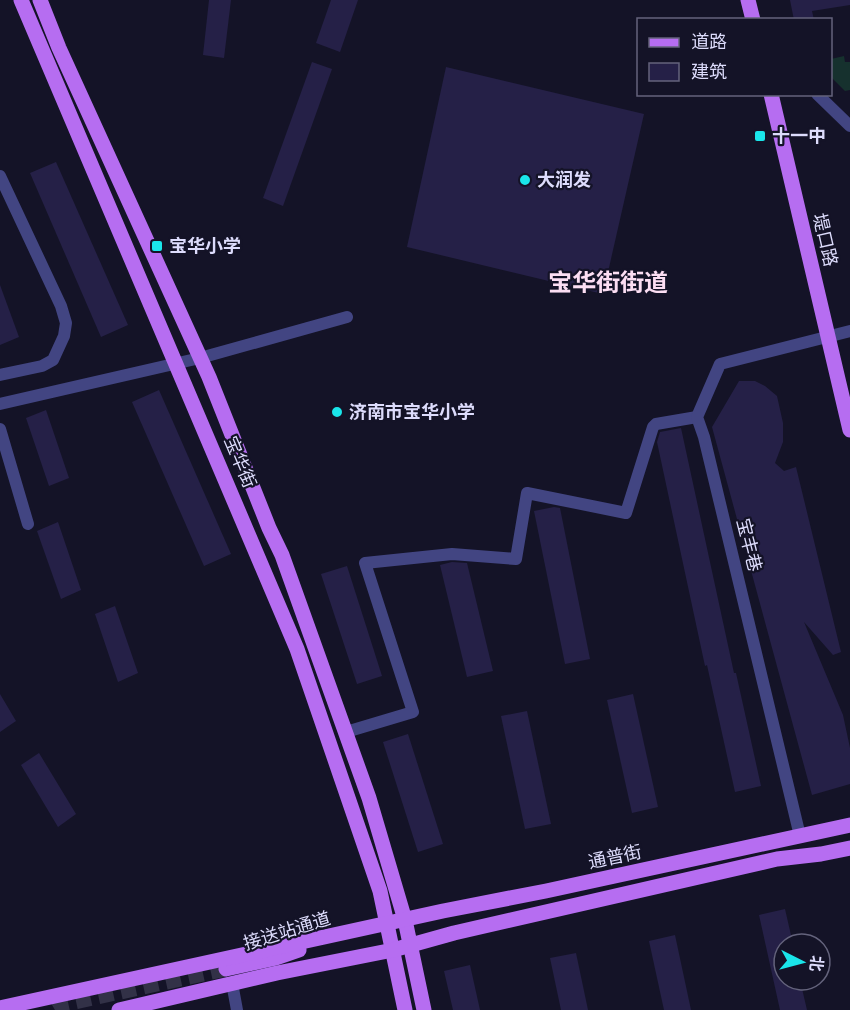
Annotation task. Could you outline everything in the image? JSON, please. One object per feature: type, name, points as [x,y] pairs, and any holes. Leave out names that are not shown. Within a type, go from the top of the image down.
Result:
[{"type":"main road","name":"宝华街","points":[[21,0],[297,649],[380,891],[405,1010]]},
{"type":"main road","name":"宝华街","points":[[40,0],[58,48],[200,358],[282,555],[369,798],[405,920],[424,1010]]},
{"type":"main road","points":[[748,0],[752,18]]},
{"type":"main road","points":[[758,0],[762,18]]},
{"type":"main road","name":"堤口路","points":[[772,96],[833,335],[850,385]]},
{"type":"main road","name":"堤口路","points":[[781,96],[833,335],[850,430]]},
{"type":"main road","name":"通普街","points":[[359,929],[850,825]]},
{"type":"main road","name":"通普街","points":[[229,976],[393,950],[477,928],[766,861],[850,848]]},
{"type":"main road","points":[[0,1008],[359,929]]},
{"type":"main road","name":"接送站通道","points":[[229,976],[359,929]]},
{"type":"main road","points":[[119,1010],[229,976]]},
{"type":"street","points":[[819,96],[850,126]]},
{"type":"street","points":[[0,176],[61,306],[66,323],[64,336],[53,360],[42,366],[0,375]]},
{"type":"street","points":[[0,404],[177,364],[347,317]]},
{"type":"street","points":[[346,732],[413,712],[364,563],[452,554],[516,559],[527,493],[626,513],[653,427],[656,424],[697,417],[720,364],[833,335]]},
{"type":"street","name":"宝丰巷","points":[[697,417],[707,448],[800,836]]},
{"type":"street","points":[[0,429],[28,524]]},
{"type":"street","points":[[229,976],[237,1010]]},
{"type":"green space","points":[[844,56],[845,62],[850,62],[850,90],[845,91],[832,78],[832,59]]},
{"type":"building","points":[[209,0],[231,0],[224,58],[203,55]]},
{"type":"building","points":[[331,0],[358,0],[340,52],[316,43]]},
{"type":"building","points":[[790,0],[850,0],[850,5],[812,11],[814,18],[794,18]]},
{"type":"building","points":[[312,62],[332,69],[283,206],[263,198]]},
{"type":"building","name":"大润发","points":[[446,67],[644,114],[603,294],[407,247]]},
{"type":"building","points":[[56,162],[128,325],[101,337],[30,173]]},
{"type":"building","points":[[0,285],[19,337],[0,345]]},
{"type":"building","points":[[739,381],[755,381],[777,396],[783,423],[783,442],[775,463],[784,471],[796,467],[841,652],[833,655],[804,622],[843,715],[850,748],[850,784],[812,795],[712,427]]},
{"type":"building","points":[[159,390],[231,554],[204,566],[132,402]]},
{"type":"building","points":[[46,410],[69,478],[49,486],[26,418]]},
{"type":"building","points":[[681,428],[761,786],[735,792],[707,665],[705,666],[657,442],[660,432]]},
{"type":"building","points":[[560,508],[590,659],[565,664],[534,511]]},
{"type":"building","points":[[58,522],[81,590],[61,599],[37,531]]},
{"type":"building","points":[[452,562],[467,563],[493,671],[467,677],[440,565]]},
{"type":"building","points":[[347,566],[382,676],[357,684],[321,574]]},
{"type":"building","points":[[115,606],[138,673],[118,682],[95,614]]},
{"type":"building","points":[[0,694],[16,721],[0,732]]},
{"type":"building","points":[[633,694],[658,807],[632,813],[607,700]]},
{"type":"building","points":[[527,711],[551,824],[525,829],[501,716]]},
{"type":"building","points":[[408,734],[443,844],[418,852],[383,742]]},
{"type":"building","points":[[39,753],[76,814],[58,827],[21,765]]},
{"type":"building","points":[[785,909],[790,932],[772,932],[772,974],[759,915]]},
{"type":"building","points":[[675,935],[691,1010],[664,1010],[649,941]]},
{"type":"building","points":[[576,953],[588,1010],[561,1010],[550,958]]},
{"type":"building","points":[[470,965],[480,1010],[453,1010],[444,971]]},
{"type":"building","points":[[776,992],[803,992],[807,1010],[780,1010]]},
{"type":"tunnel","points":[[55,1010],[65,1004],[226,969]]},
{"type":"place","name":"十一中","points":[[760,136]]},
{"type":"place","name":"大润发","points":[[525,180]]},
{"type":"place","name":"宝华小学","points":[[157,246]]},
{"type":"place","name":"济南市宝华小学","points":[[337,412]]},
{"type":"district","name":"宝华街街道","points":[[608,283]]}]
